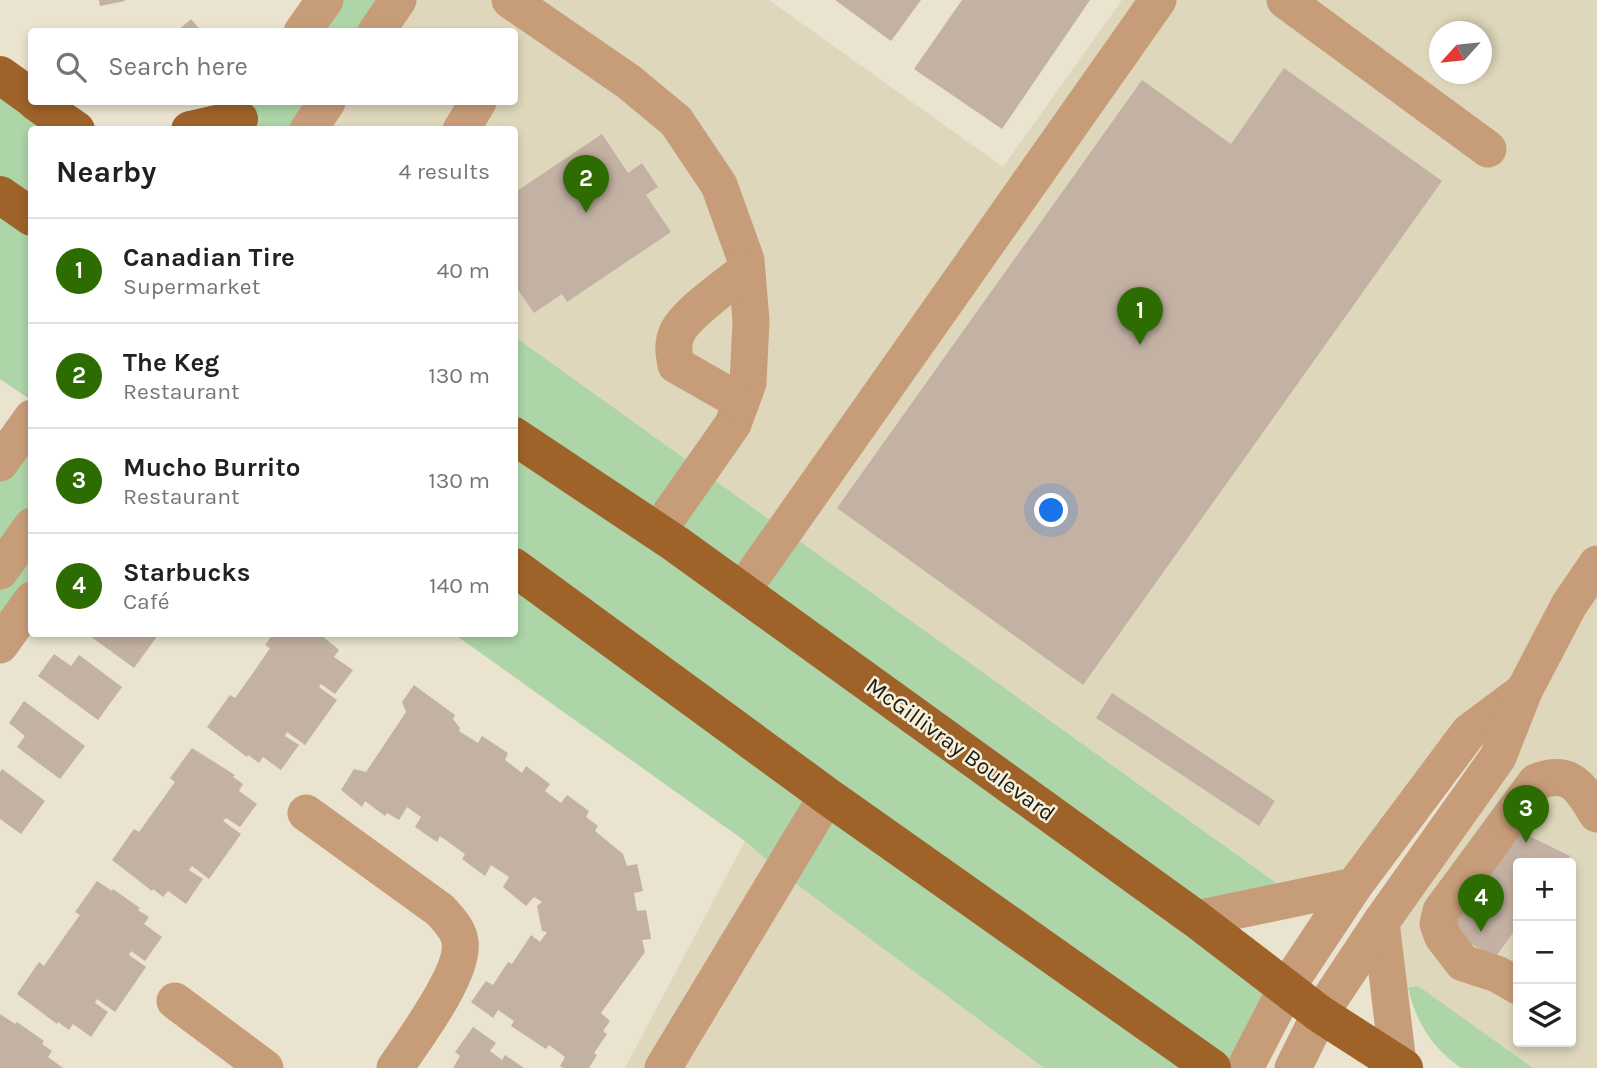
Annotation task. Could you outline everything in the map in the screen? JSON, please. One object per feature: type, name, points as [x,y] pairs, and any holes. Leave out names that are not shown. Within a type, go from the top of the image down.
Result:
[{"type":"main road","points":[[0,75],[28,95]]},
{"type":"main road","points":[[41,105],[70,126]]},
{"type":"main road","points":[[206,126],[241,117]]},
{"type":"main road","points":[[0,195],[28,214]]},
{"type":"main road","name":"McGillivray Boulevard","points":[[518,439],[658,531],[1196,919],[1320,1014],[1401,1066]]},
{"type":"main road","points":[[518,571],[827,796],[1212,1068]]},
{"type":"street","points":[[305,28],[325,0]]},
{"type":"street","points":[[379,28],[398,0]]},
{"type":"street","points":[[742,591],[1158,0]]},
{"type":"street","points":[[1284,0],[1488,149]]},
{"type":"street","points":[[518,18],[629,82],[676,121],[719,185],[746,260],[751,321],[748,383],[733,424],[658,531]]},
{"type":"street","points":[[311,126],[325,105]]},
{"type":"street","points":[[463,126],[476,105]]},
{"type":"street","points":[[741,402],[676,365],[673,346],[677,331],[695,312],[746,270]]},
{"type":"street","points":[[1,460],[28,423]]},
{"type":"street","points":[[0,571],[28,532]]},
{"type":"street","points":[[1293,1068],[1320,1014],[1381,922],[1498,757],[1524,691],[1569,605],[1597,564]]},
{"type":"street","points":[[0,645],[28,606]]},
{"type":"street","points":[[1245,1068],[1287,987],[1354,886],[1469,732],[1524,691]]},
{"type":"street","points":[[1514,984],[1497,974],[1463,963],[1443,937],[1438,924],[1441,911],[1535,782],[1546,778],[1561,778],[1575,783],[1582,788],[1597,814]]},
{"type":"street","points":[[663,1068],[827,796]]},
{"type":"street","points":[[306,813],[440,910],[460,940],[460,956],[453,977],[395,1068]]},
{"type":"street","points":[[1196,919],[1354,886]]},
{"type":"street","points":[[1381,922],[1401,1066]]},
{"type":"street","points":[[175,1001],[265,1068]]},
{"type":"shaded area","points":[[398,0],[769,0],[1003,167],[1122,0],[1597,0],[1597,1068],[1533,1068],[1418,987],[1390,991],[1381,922],[1524,693],[1354,886],[1277,883],[518,339],[518,126],[311,126],[325,105],[518,105],[518,28],[378,28]]},
{"type":"shaded area","points":[[745,841],[780,872],[1044,1068],[625,1068]]},
{"type":"green space","points":[[325,0],[398,0],[378,28],[305,28]]},
{"type":"green space","points":[[0,75],[28,95],[28,105],[42,105],[72,126],[28,126],[28,398],[0,379]]},
{"type":"green space","points":[[250,105],[325,105],[310,126],[234,126]]},
{"type":"green space","points":[[518,339],[1278,884],[1198,918],[1287,987],[1245,1068],[1044,1068],[780,872],[745,841],[458,637],[518,637]]},
{"type":"green space","points":[[28,422],[28,604],[0,645],[0,459]]},
{"type":"green space","points":[[1418,986],[1533,1068],[1461,1068],[1434,1043],[1421,1023],[1408,988]]},
{"type":"building","points":[[99,0],[125,0],[125,1],[100,6]]},
{"type":"building","points":[[835,0],[921,0],[891,41]]},
{"type":"building","points":[[962,0],[1090,0],[1002,129],[914,69]]},
{"type":"building","points":[[191,19],[199,28],[181,28]]},
{"type":"building","points":[[1284,68],[1442,181],[1083,685],[837,508],[1142,80],[1231,144]]},
{"type":"building","points":[[602,134],[628,173],[642,163],[658,187],[646,195],[671,232],[567,302],[562,294],[534,313],[518,290],[518,190]]},
{"type":"building","points":[[91,637],[157,637],[134,668]]},
{"type":"building","points":[[271,637],[324,637],[339,650],[334,657],[353,670],[335,694],[321,684],[319,687],[337,700],[305,745],[287,732],[285,736],[299,745],[281,770],[263,757],[259,763],[248,755],[247,757],[207,727],[230,695],[235,698],[253,673],[270,648],[265,645]]},
{"type":"building","points":[[54,654],[71,666],[79,655],[122,687],[98,720],[38,676]]},
{"type":"building","points":[[414,685],[455,715],[453,719],[460,728],[459,731],[478,743],[482,736],[508,753],[505,760],[522,773],[526,766],[550,784],[545,791],[561,803],[567,795],[589,811],[586,817],[598,826],[595,831],[623,854],[627,866],[637,864],[643,891],[634,893],[637,911],[646,910],[651,939],[642,940],[645,952],[601,1013],[610,1021],[603,1031],[607,1034],[594,1053],[597,1055],[589,1068],[563,1068],[560,1066],[565,1057],[549,1045],[546,1049],[511,1026],[514,1021],[498,1010],[493,1018],[471,1002],[486,981],[493,985],[508,962],[512,964],[531,935],[540,942],[547,932],[542,931],[537,906],[542,902],[534,897],[526,906],[503,887],[509,877],[491,865],[485,876],[462,859],[465,854],[440,836],[437,842],[415,827],[421,817],[407,807],[399,820],[387,813],[385,816],[365,801],[362,807],[341,790],[354,769],[366,772],[406,712],[402,702]]},
{"type":"building","points":[[1112,693],[1275,801],[1259,826],[1096,718]]},
{"type":"building","points":[[24,701],[85,746],[60,779],[17,747],[25,736],[9,723]]},
{"type":"building","points":[[192,748],[235,775],[233,777],[243,784],[239,791],[257,804],[240,827],[226,818],[223,821],[241,834],[209,879],[192,866],[189,870],[203,879],[186,904],[168,891],[163,897],[153,889],[152,891],[112,860],[134,829],[139,832],[175,782],[170,778]]},
{"type":"building","points":[[2,769],[45,801],[21,834],[0,819]]},
{"type":"building","points":[[1517,830],[1570,856],[1513,858],[1513,933],[1494,959],[1472,944],[1463,951],[1447,919]]},
{"type":"building","points":[[97,881],[140,908],[138,910],[149,917],[144,924],[162,937],[145,961],[131,951],[129,955],[146,967],[115,1012],[97,999],[95,1003],[108,1012],[91,1037],[73,1024],[69,1030],[58,1022],[57,1024],[17,994],[39,962],[44,966],[80,915],[75,912]]},
{"type":"building","points":[[0,1014],[44,1041],[42,1044],[52,1051],[48,1057],[63,1068],[0,1068]]},
{"type":"building","points":[[473,1027],[496,1043],[490,1051],[502,1060],[505,1055],[524,1068],[453,1068],[460,1056],[455,1052]]},
{"type":"place","name":"The Keg","points":[[586,213]]},
{"type":"place","name":"Canadian Tire","points":[[1140,345]]},
{"type":"place","name":"Mucho Burrito","points":[[1526,843]]},
{"type":"place","name":"Starbucks","points":[[1481,932]]}]
